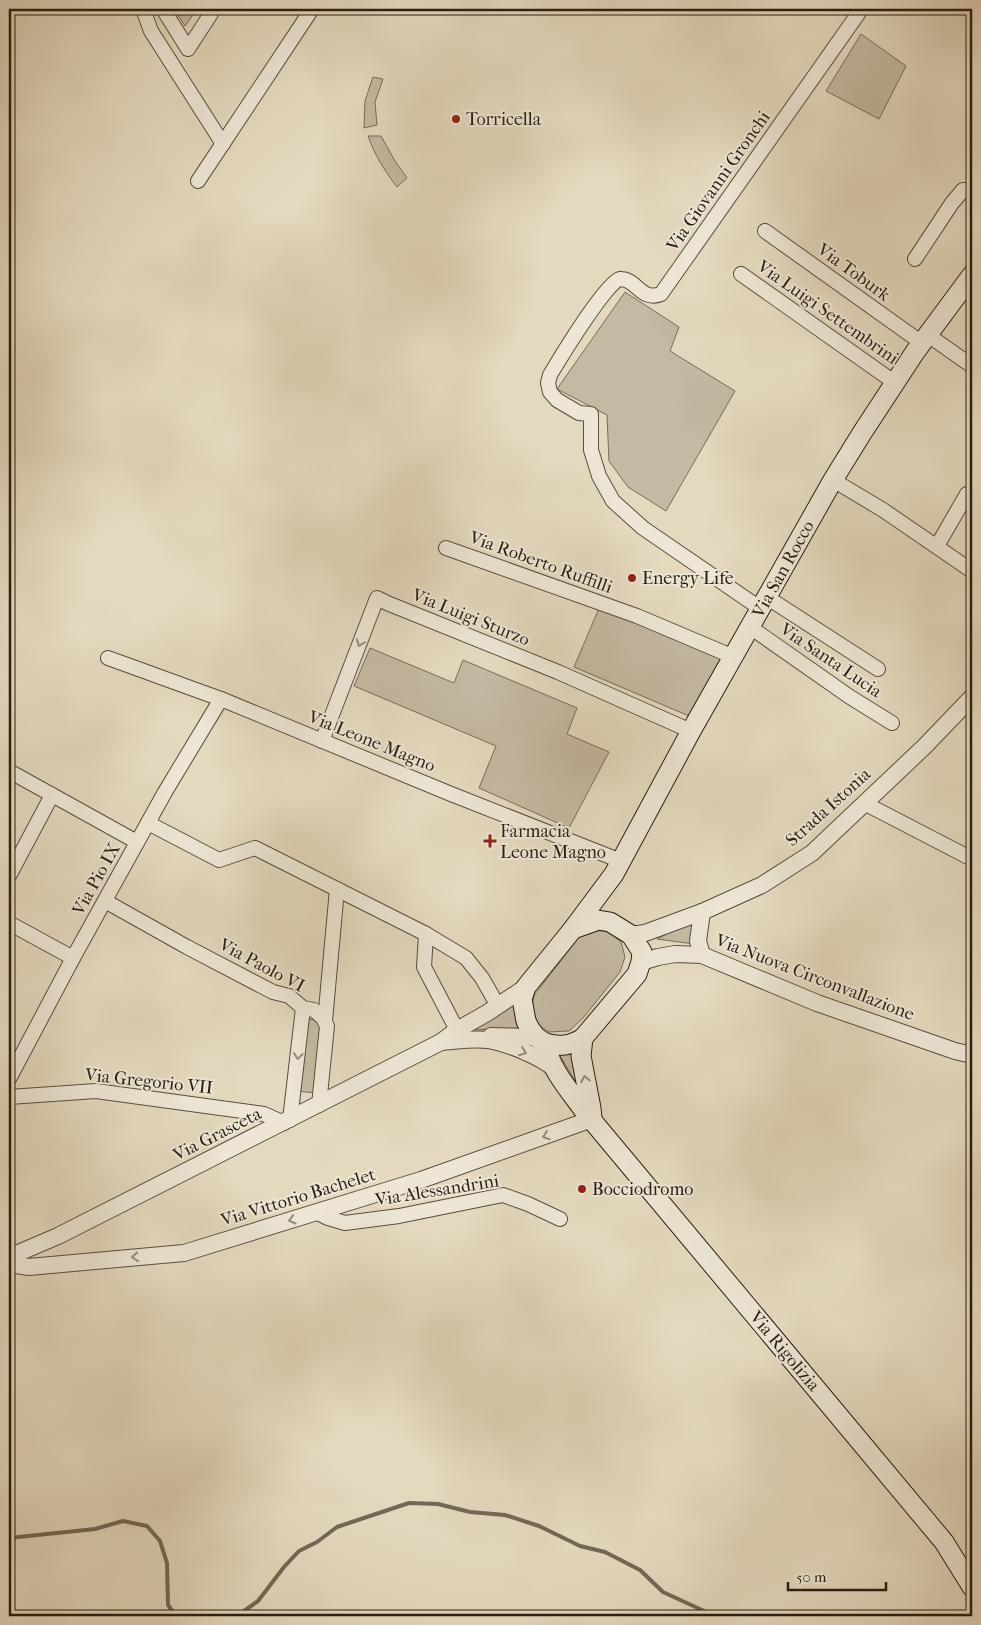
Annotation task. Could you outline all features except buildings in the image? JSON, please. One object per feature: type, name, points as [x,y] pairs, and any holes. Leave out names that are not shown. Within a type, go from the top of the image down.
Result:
[{"type":"main road","name":"Via San Rocco","points":[[617,868],[691,731],[833,480],[894,382],[972,275]]},
{"type":"main road","points":[[610,922],[609,901],[617,868]]},
{"type":"main road","points":[[572,929],[598,920],[610,922],[632,935],[642,952],[641,962],[637,974],[583,1038],[575,1043],[555,1046],[540,1040],[526,1021],[522,999],[526,987],[617,868]]},
{"type":"main road","points":[[583,1038],[581,1056],[592,1119]]},
{"type":"main road","name":"Via Rigolizia","points":[[540,1040],[555,1069],[585,1112],[944,1542],[972,1588]]},
{"type":"street","points":[[143,9],[151,31],[222,144]]},
{"type":"street","points":[[162,9],[188,49],[214,9]]},
{"type":"street","points":[[198,181],[312,9]]},
{"type":"street","name":"Via Giovanni Gronchi","points":[[764,603],[642,528],[613,501],[599,476],[591,450],[591,414],[579,413],[557,400],[550,392],[548,383],[550,375],[587,316],[613,283],[620,279],[628,281],[647,295],[655,296],[662,294],[858,14],[859,9]]},
{"type":"street","points":[[916,260],[952,203],[963,190],[972,191]]},
{"type":"street","name":"Via Toburk","points":[[765,231],[925,339],[972,366]]},
{"type":"street","name":"Via Luigi Settembrini","points":[[741,274],[894,382]]},
{"type":"street","points":[[833,480],[883,510],[972,571]]},
{"type":"street","points":[[937,546],[967,494]]},
{"type":"street","name":"Via Roberto Ruffilli","points":[[446,548],[637,616],[734,657]]},
{"type":"street","name":"Via Luigi Sturzo","points":[[322,741],[377,598],[558,672],[691,731]]},
{"type":"street","points":[[764,603],[878,669]]},
{"type":"street","name":"Via Santa Lucia","points":[[750,627],[850,697],[892,723]]},
{"type":"street","name":"Via Leone Magno","points":[[108,658],[221,699],[617,868]]},
{"type":"street","name":"Strada Istonia","points":[[632,935],[645,933],[702,912],[762,885],[812,853],[924,747],[972,697]]},
{"type":"street","name":"Via Pio IX","points":[[9,1079],[148,823],[221,699]]},
{"type":"street","points":[[9,771],[138,842]]},
{"type":"street","points":[[9,876],[52,795]]},
{"type":"street","points":[[864,803],[972,859]]},
{"type":"street","points":[[148,823],[219,860],[255,848],[426,934],[466,958],[482,978],[498,1006]]},
{"type":"street","name":"Via Paolo VI","points":[[319,1105],[337,889]]},
{"type":"street","name":"Via Paolo VI","points":[[105,901],[273,992],[288,996],[303,1008],[287,1121]]},
{"type":"street","points":[[702,912],[698,940],[702,955]]},
{"type":"street","points":[[9,923],[73,958]]},
{"type":"street","points":[[426,934],[424,967],[457,1030]]},
{"type":"street","name":"Via Nuova Circonvallazione","points":[[641,962],[675,954],[702,955],[817,1003],[955,1051],[972,1055]]},
{"type":"street","points":[[441,1042],[526,987]]},
{"type":"street","points":[[303,1008],[314,1010],[325,1021]]},
{"type":"street","points":[[477,1040],[495,1035],[540,1040]]},
{"type":"street","points":[[441,1042],[487,1040],[544,1060],[555,1069]]},
{"type":"street","name":"Via Grasceta","points":[[10,1257],[58,1236],[441,1042]]},
{"type":"street","name":"Via Gregorio VII","points":[[9,1097],[96,1091],[264,1114],[287,1121]]},
{"type":"street","name":"Via Vittorio Bachelet","points":[[10,1257],[16,1265],[29,1267],[184,1253],[420,1180],[592,1119]]},
{"type":"street","name":"Via Alessandrini","points":[[318,1212],[328,1218],[345,1222],[399,1216],[503,1195],[560,1219]]},
{"type":"shaded area","points":[[174,9],[197,9],[185,26]]},
{"type":"shaded area","points":[[861,34],[906,66],[879,119],[826,91]]},
{"type":"shaded area","points":[[373,77],[383,79],[375,102],[377,125],[364,128],[365,101]]},
{"type":"shaded area","points":[[368,136],[381,136],[407,178],[397,187],[381,163]]},
{"type":"shaded area","points":[[625,292],[679,327],[670,351],[735,391],[666,511],[628,487],[609,461],[607,415],[557,389]]},
{"type":"shaded area","points":[[600,606],[721,658],[689,716],[574,667]]},
{"type":"shaded area","points":[[370,648],[454,683],[463,660],[577,708],[567,734],[609,752],[569,828],[479,788],[496,746],[354,686]]},
{"type":"shaded area","points":[[694,920],[694,944],[657,939]]},
{"type":"shaded area","points":[[594,930],[609,932],[621,942],[625,957],[620,972],[583,1018],[569,1031],[549,1032],[535,1020],[531,1009],[535,994],[580,936]]},
{"type":"shaded area","points":[[514,1000],[522,1028],[470,1030]]},
{"type":"shaded area","points":[[306,1019],[325,1021],[316,1093],[296,1091]]},
{"type":"shaded area","points":[[577,1047],[581,1091],[556,1049]]},
{"type":"waterway","points":[[237,1616],[258,1601],[299,1551],[317,1542],[337,1527],[409,1503],[438,1504],[470,1512],[505,1515],[539,1526],[580,1546],[605,1552],[640,1570],[663,1592],[715,1616]]},
{"type":"waterway","points":[[9,1538],[95,1529],[123,1521],[147,1526],[160,1541],[167,1563],[168,1605],[176,1616]]},
{"type":"place","name":"Torricella","points":[[456,119]]},
{"type":"place","name":"Energy Life","points":[[632,578]]},
{"type":"place","name":"Farmacia Leone Magno","points":[[490,841]]},
{"type":"place","name":"Bocciodromo","points":[[582,1189]]}]
